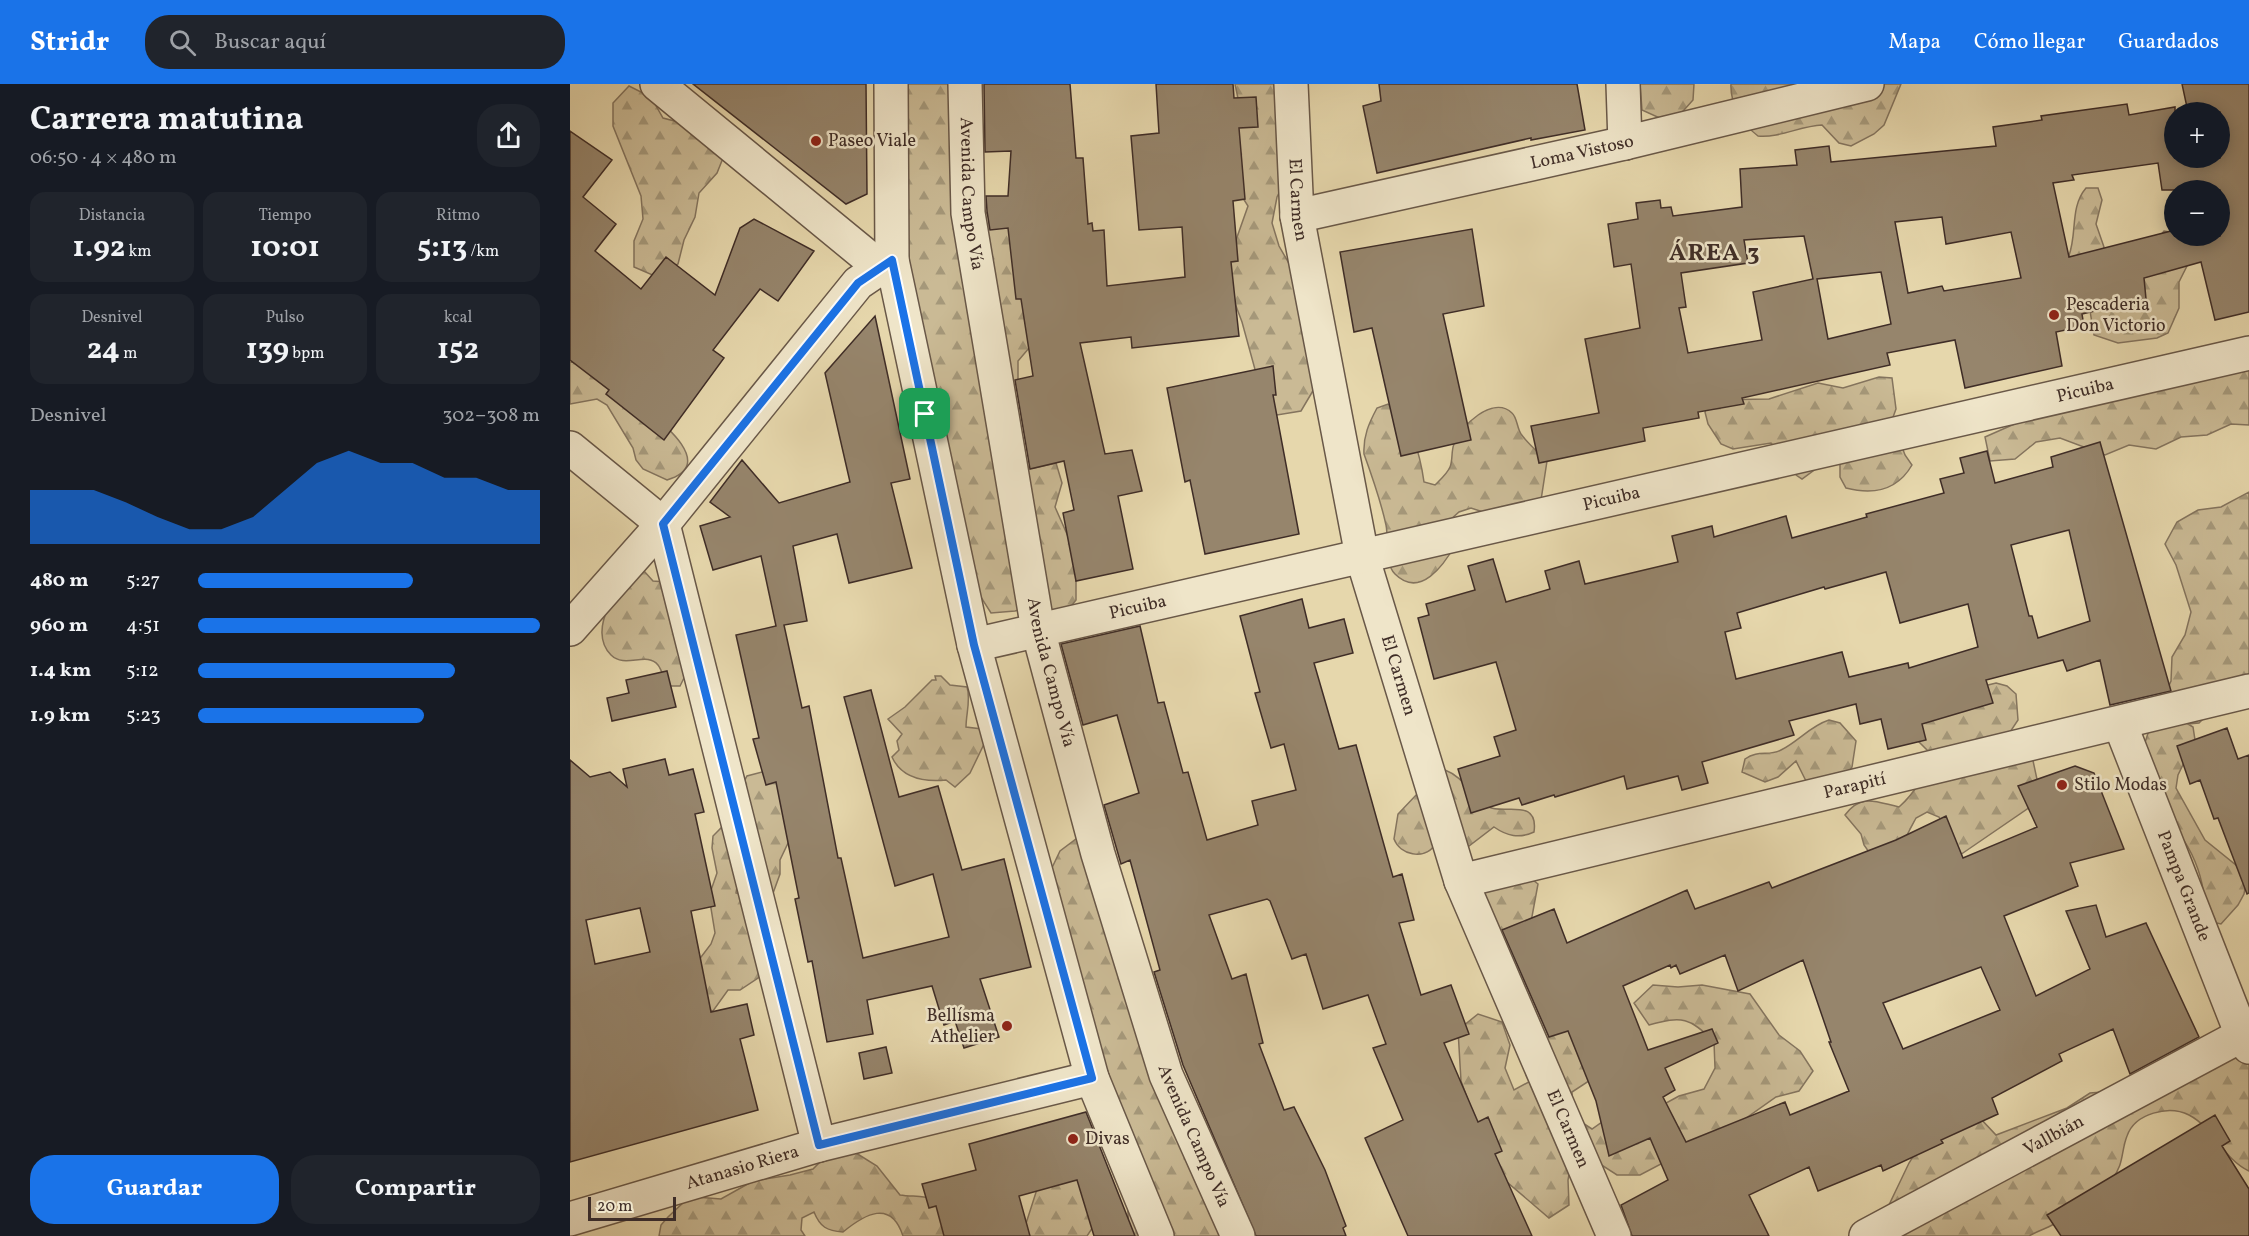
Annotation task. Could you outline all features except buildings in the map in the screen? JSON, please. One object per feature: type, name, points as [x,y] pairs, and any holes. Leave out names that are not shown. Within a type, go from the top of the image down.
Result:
[{"type":"street","points":[[657,84],[886,264]]},
{"type":"street","points":[[891,84],[886,264],[974,645],[1092,1078],[1157,1236]]},
{"type":"street","name":"Avenida Campo Vía","points":[[965,84],[968,213],[1038,630],[1098,854],[1166,1076],[1238,1236]]},
{"type":"street","name":"El Carmen","points":[[1291,84],[1297,216],[1362,556],[1461,881],[1614,1236]]},
{"type":"street","points":[[1623,84],[1625,143]]},
{"type":"street","name":"Loma Vistoso","points":[[1297,216],[1625,143],[1867,84]]},
{"type":"street","points":[[570,629],[663,524],[858,283],[886,264]]},
{"type":"street","name":"Picuiba","points":[[974,645],[2249,353]]},
{"type":"street","points":[[570,448],[663,524],[819,1145]]},
{"type":"street","name":"Parapití","points":[[1461,881],[2249,692]]},
{"type":"street","name":"Pampa Grande","points":[[2120,724],[2245,1041]]},
{"type":"street","name":"Vallbián","points":[[1866,1236],[2245,1041]]},
{"type":"street","name":"Atanasio Riera","points":[[570,1219],[819,1145],[1092,1078]]},
{"type":"green space","points":[[885,84],[970,84],[977,198],[991,220],[1002,220],[1022,235],[1035,341],[1018,361],[1018,385],[1007,409],[1011,461],[1034,468],[1056,463],[1062,483],[1055,507],[1074,550],[1076,574],[1076,600],[1061,619],[1040,604],[1015,611],[991,613],[977,591],[878,202]]},
{"type":"green space","points":[[1235,84],[1279,84],[1288,175],[1277,197],[1272,223],[1279,246],[1291,267],[1314,389],[1301,411],[1277,415],[1262,395],[1242,322],[1224,274],[1248,206],[1231,179],[1240,108]]},
{"type":"green space","points":[[1640,84],[1694,84],[1693,100],[1676,119],[1664,120],[1642,110]]},
{"type":"green space","points":[[1731,84],[1901,84],[1884,125],[1874,134],[1851,146],[1839,143],[1822,125],[1758,136],[1738,113]]},
{"type":"green space","points":[[629,86],[651,97],[663,118],[686,124],[727,148],[717,173],[699,193],[695,217],[684,240],[678,264],[657,277],[634,267],[634,241],[643,219],[641,196],[613,126],[613,103]]},
{"type":"green space","points":[[2086,188],[2098,188],[2102,200],[2096,224],[2104,247],[2098,272],[2142,259],[2164,231],[2164,246],[2183,246],[2191,258],[2179,282],[2179,308],[2168,333],[2157,338],[2118,343],[2094,335],[2090,311],[2068,258],[2073,240],[2075,213]]},
{"type":"green space","points":[[570,362],[589,363],[599,368],[664,424],[685,450],[688,462],[682,472],[667,480],[643,469],[607,405],[597,399],[570,404]]},
{"type":"green space","points":[[2249,364],[2249,425],[2231,424],[2207,435],[2181,437],[2156,449],[2129,445],[2105,455],[2060,438],[2036,442],[2015,459],[1990,461],[1985,437],[2028,418]]},
{"type":"green space","points":[[1879,377],[1892,378],[1896,409],[1892,420],[1905,455],[1912,465],[1906,474],[1892,486],[1875,491],[1846,488],[1840,477],[1840,465],[1832,457],[1802,479],[1793,472],[1771,443],[1733,449],[1721,444],[1708,424],[1705,412],[1709,400],[1769,399],[1818,383],[1843,388]]},
{"type":"green space","points":[[1388,404],[1403,420],[1414,439],[1424,482],[1435,485],[1443,477],[1449,470],[1454,444],[1463,429],[1478,415],[1496,408],[1504,408],[1512,413],[1521,434],[1547,461],[1541,500],[1483,512],[1471,508],[1459,512],[1449,521],[1455,545],[1438,570],[1422,581],[1413,583],[1404,581],[1395,574],[1389,564],[1386,525],[1364,454],[1371,419],[1377,408]]},
{"type":"green space","points":[[2249,492],[2249,704],[2217,705],[2199,723],[2188,724],[2193,727],[2195,740],[2178,775],[2176,788],[2205,840],[2242,870],[2246,882],[2244,894],[2238,905],[2221,924],[2208,921],[2198,869],[2184,840],[2174,829],[2142,752],[2150,727],[2171,681],[2172,657],[2185,635],[2191,612],[2176,565],[2165,544],[2177,522],[2198,510],[2221,507]]},
{"type":"green space","points":[[644,571],[653,581],[665,582],[685,676],[680,686],[668,686],[658,665],[653,661],[617,659],[604,645],[602,633],[608,607],[624,585]]},
{"type":"green space","points":[[935,676],[941,676],[950,685],[967,687],[966,727],[982,729],[986,740],[970,773],[955,787],[946,780],[915,778],[902,770],[892,757],[899,750],[897,741],[902,734],[888,719],[905,707],[932,680],[936,680]]},
{"type":"green space","points":[[1996,683],[2007,686],[2016,694],[2018,720],[2008,735],[2032,756],[2038,784],[2030,807],[1960,855],[1939,817],[1927,812],[1916,818],[1898,852],[1871,855],[1864,845],[1861,834],[1845,815],[1851,808],[1863,801],[1899,807],[1919,783],[1932,755],[1915,738],[1916,725],[1984,686]]},
{"type":"green space","points":[[1829,720],[1840,723],[1856,741],[1852,767],[1846,777],[1807,783],[1796,761],[1778,777],[1765,782],[1742,772],[1745,759],[1750,756],[1781,750],[1816,726]]},
{"type":"green space","points":[[770,770],[779,779],[790,839],[780,860],[780,874],[772,896],[761,976],[740,990],[728,990],[713,1011],[702,1008],[695,965],[711,944],[715,933],[709,896],[717,873],[712,848],[713,836],[722,827],[733,832],[740,868],[736,893],[747,896],[741,787],[747,776]]},
{"type":"green space","points":[[1445,770],[1458,777],[1489,807],[1519,809],[1531,814],[1534,821],[1534,832],[1513,836],[1494,827],[1469,846],[1434,846],[1419,854],[1412,854],[1401,849],[1394,839],[1398,814],[1439,771]]},
{"type":"green space","points":[[1080,836],[1237,1236],[1129,1236],[1127,1190],[1049,874],[1060,851]]},
{"type":"green space","points":[[1519,869],[1538,884],[1531,922],[1592,1079],[1572,1092],[1572,1116],[1592,1129],[1612,1115],[1657,1108],[1679,1096],[1704,1089],[1715,1068],[1714,1042],[1692,1023],[1685,1021],[1670,1020],[1649,1025],[1634,1003],[1653,985],[1678,987],[1702,985],[1750,994],[1779,1035],[1800,1051],[1813,1071],[1799,1091],[1776,1097],[1739,1123],[1640,1175],[1617,1175],[1597,1162],[1572,1158],[1568,1180],[1569,1205],[1549,1218],[1494,1171],[1461,1081],[1458,1030],[1478,1014],[1502,1022],[1510,1045],[1505,1068],[1514,1090],[1536,1078],[1477,897],[1494,879]]},
{"type":"green space","points":[[2204,1042],[2249,1060],[2249,1171],[2240,1166],[2198,1121],[2181,1112],[2163,1111],[2145,1117],[2131,1128],[2119,1168],[2108,1184],[2051,1226],[2029,1236],[1855,1236],[1887,1209],[1922,1142],[1979,1117],[1996,1135],[2067,1108],[2090,1093],[2115,1091],[2159,1068],[2178,1048]]},
{"type":"green space","points":[[856,1153],[877,1166],[900,1195],[935,1200],[951,1236],[903,1236],[892,1217],[877,1213],[860,1220],[843,1232],[837,1231],[822,1225],[814,1212],[802,1218],[801,1230],[805,1236],[659,1236],[661,1225],[685,1201],[696,1197],[721,1199],[753,1181],[813,1169],[821,1161]]},
{"type":"green space","points":[[1078,1172],[1097,1221],[1087,1236],[1022,1236],[1038,1186]]},
{"type":"place","name":"Paseo Viale","points":[[816,141]]},
{"type":"place","name":"Pescaderia Don Victorio","points":[[2054,315]]},
{"type":"place","name":"Stilo Modas","points":[[2062,785]]},
{"type":"place","name":"Bellísma Athelier","points":[[1007,1026]]},
{"type":"place","name":"Divas","points":[[1073,1139]]},
{"type":"district","name":"ÁREA 3","points":[[1715,254]]},
{"type":"route","points":[[892,260],[925,414],[974,645],[1092,1078],[819,1145],[663,524],[858,283],[892,260]]}]
